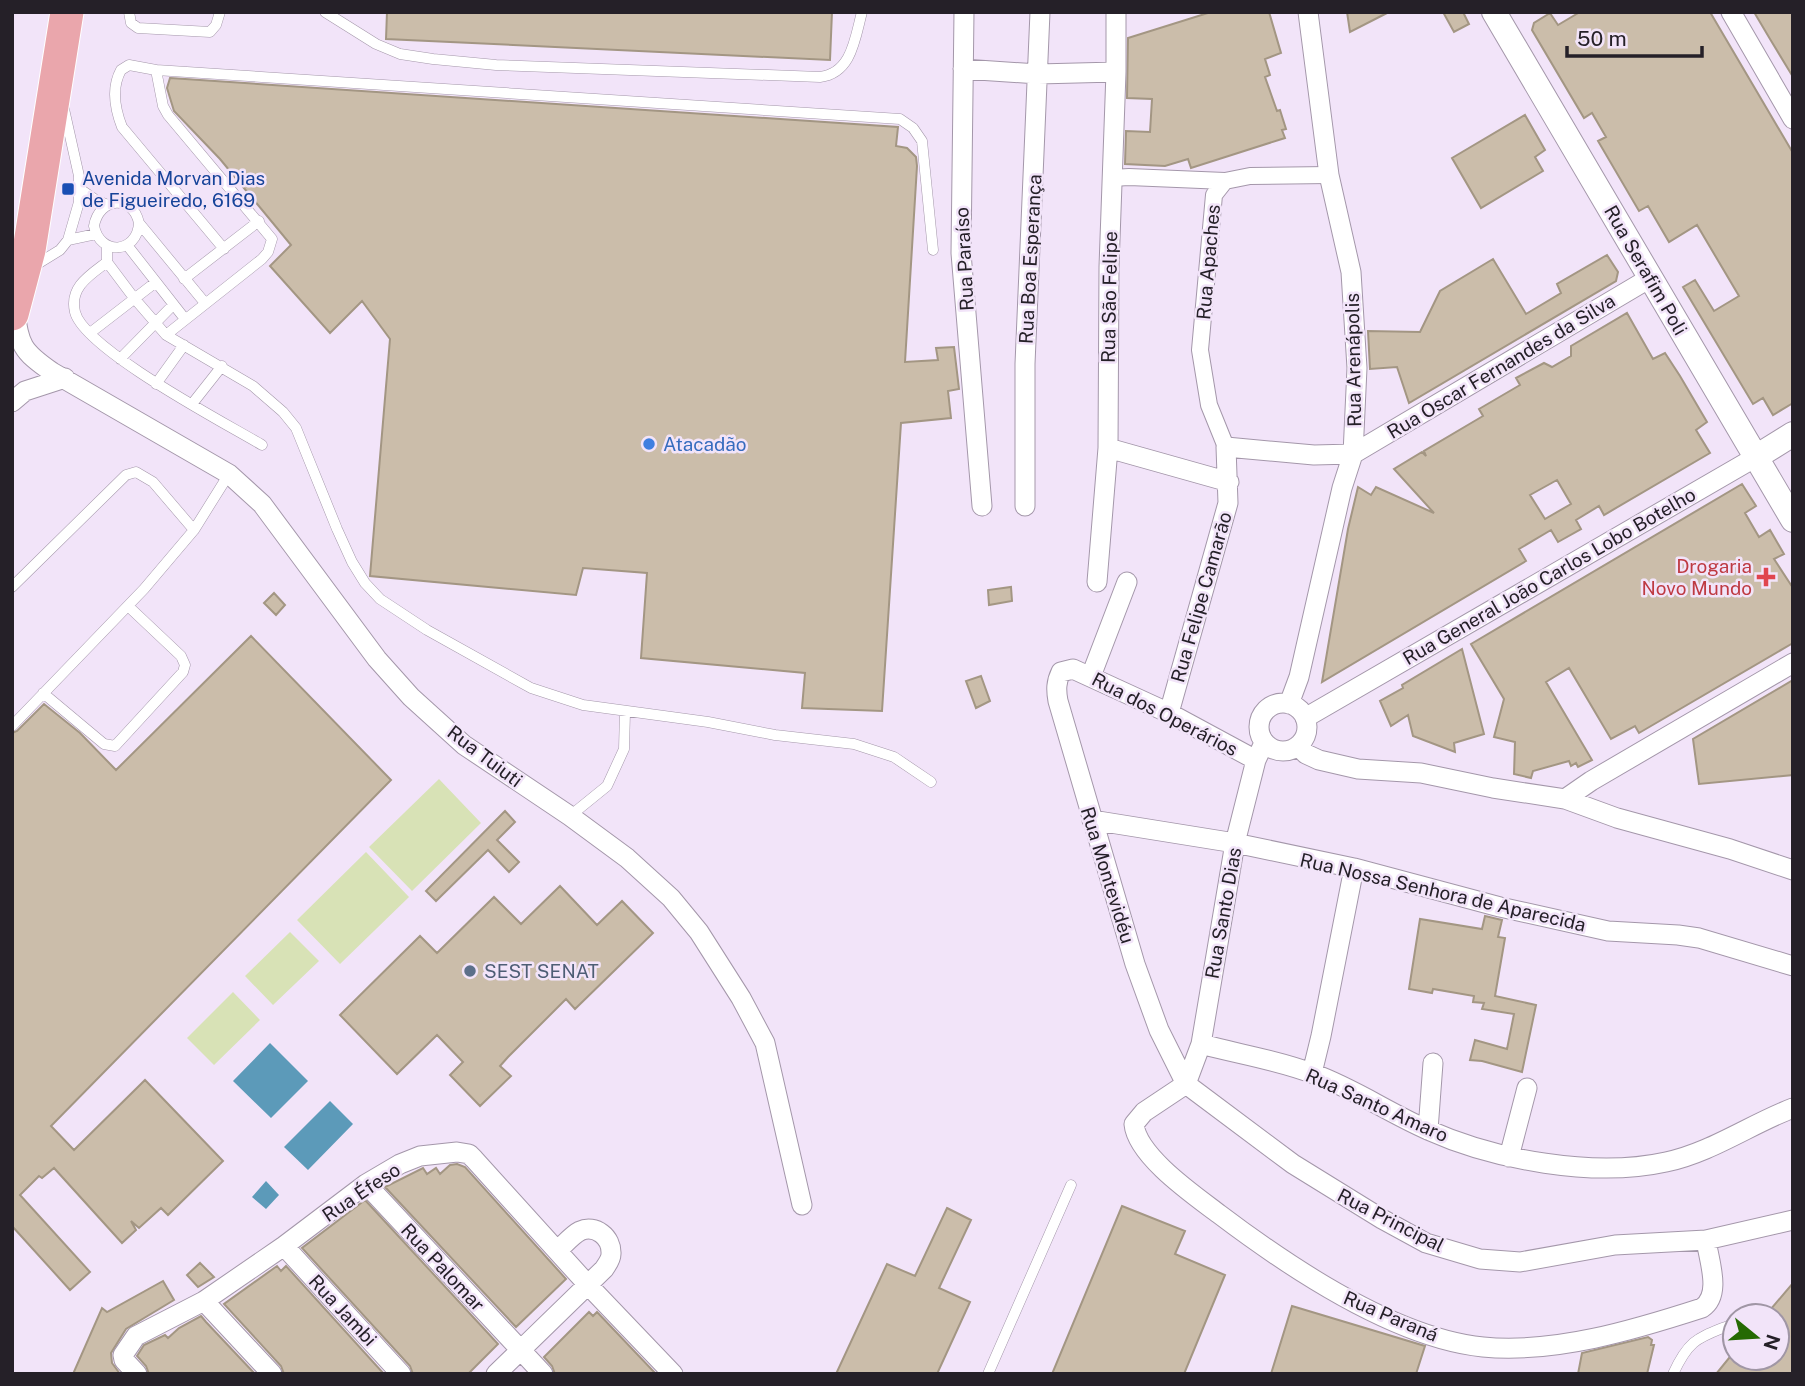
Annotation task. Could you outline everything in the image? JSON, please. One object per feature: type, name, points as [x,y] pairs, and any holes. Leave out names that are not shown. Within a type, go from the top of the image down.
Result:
[{"type":"highway","points":[[13,311],[25,272],[67,12]]},
{"type":"street","name":"Rua Paraíso","points":[[964,12],[961,253],[982,506]]},
{"type":"street","name":"Rua Boa Esperança","points":[[1025,506],[1025,364],[1040,12]]},
{"type":"street","name":"Rua São Felipe","points":[[1097,582],[1108,448],[1108,268],[1116,12]]},
{"type":"street","name":"Rua Arenápolis","points":[[1289,704],[1299,677],[1342,488],[1353,454],[1357,368],[1352,272],[1329,175],[1308,12]]},
{"type":"street","points":[[1731,12],[1793,120]]},
{"type":"street","name":"Rua Serafim Poli","points":[[1502,15],[1650,278],[1793,520]]},
{"type":"street","points":[[963,69],[1038,74],[1116,72]]},
{"type":"street","name":"Rua Apaches","points":[[1226,447],[1209,405],[1200,349],[1214,195],[1225,181],[1250,177],[1329,175]]},
{"type":"street","points":[[1112,178],[1225,181]]},
{"type":"street","name":"Rua Oscar Fernandes da Silva","points":[[1226,447],[1314,455],[1353,454],[1650,278]]},
{"type":"street","name":"Rua Tuiuti","points":[[13,311],[18,336],[30,357],[229,474],[262,504],[377,659],[411,697],[464,745],[627,858],[671,898],[699,932],[741,998],[765,1043],[802,1205]]},
{"type":"street","points":[[12,402],[25,391],[65,378]]},
{"type":"street","name":"Rua General João Carlos Lobo Botelho","points":[[1305,718],[1793,434]]},
{"type":"street","name":"Rua Felipe Camarão","points":[[1169,713],[1227,503],[1226,447]]},
{"type":"street","points":[[1108,448],[1228,482]]},
{"type":"street","points":[[1082,672],[1127,582]]},
{"type":"street","points":[[1565,799],[1591,781],[1793,663]]},
{"type":"street","name":"Rua Montevidéu","points":[[1082,672],[1061,672],[1056,688],[1092,820],[1143,986],[1158,1030],[1186,1084]]},
{"type":"street","name":"Rua dos Operários","points":[[1082,672],[1169,713],[1260,751]]},
{"type":"street","points":[[1289,704],[1296,707],[1305,718],[1306,733],[1298,746],[1283,751],[1260,751],[1259,731],[1262,715],[1273,705],[1289,704]]},
{"type":"street","points":[[1298,746],[1306,754],[1319,760],[1358,769],[1422,773],[1565,799],[1617,818],[1730,849],[1793,870]]},
{"type":"street","name":"Rua Santo Dias","points":[[1186,1084],[1201,1044],[1235,843],[1260,751]]},
{"type":"street","name":"Rua Nossa Senhora de Aparecida","points":[[1092,820],[1235,843],[1608,931],[1699,938],[1793,966]]},
{"type":"street","points":[[1312,1073],[1354,869]]},
{"type":"street","name":"Rua Santo Amaro","points":[[1201,1044],[1312,1073],[1428,1130],[1509,1157],[1553,1164],[1611,1167],[1651,1165],[1690,1155],[1793,1108]]},
{"type":"street","points":[[1428,1130],[1433,1063]]},
{"type":"street","name":"Rua Principal","points":[[1186,1084],[1293,1164],[1350,1201],[1426,1242],[1467,1256],[1520,1262],[1615,1245],[1706,1240],[1793,1220]]},
{"type":"street","name":"Rua Paraná","points":[[1186,1084],[1144,1112],[1133,1124],[1137,1138],[1175,1181],[1278,1258],[1336,1292],[1405,1326],[1442,1339],[1483,1347],[1529,1348],[1624,1331],[1702,1308],[1713,1295],[1706,1240]]},
{"type":"street","points":[[1509,1157],[1527,1088]]},
{"type":"street","name":"Rua Éfeso","points":[[130,1367],[125,1352],[136,1336],[204,1301],[284,1246],[366,1184],[400,1164],[420,1156],[457,1152],[469,1154],[673,1374]]},
{"type":"street","name":"Rua Palomar","points":[[366,1184],[543,1374]]},
{"type":"street","points":[[496,1374],[604,1269],[610,1260],[611,1249],[600,1232],[589,1229],[579,1231],[558,1250]]},
{"type":"street","name":"Rua Jambi","points":[[284,1246],[401,1374]]},
{"type":"street","points":[[204,1301],[272,1374]]},
{"type":"lane","points":[[129,12],[131,23],[138,28],[210,32],[216,25],[220,12]]},
{"type":"lane","points":[[325,12],[340,16],[376,44],[400,54],[433,59],[509,65],[820,77],[830,76],[843,66],[850,54],[862,12]]},
{"type":"lane","points":[[224,249],[122,127],[116,110],[116,85],[121,70],[129,65],[156,70],[900,119],[913,128],[922,141],[933,250]]},
{"type":"lane","points":[[156,70],[163,106],[168,116],[272,239],[268,252],[166,335]]},
{"type":"lane","points":[[25,272],[60,250],[68,240],[79,202],[80,189],[58,71]]},
{"type":"lane","points":[[80,189],[108,205]]},
{"type":"lane","points":[[139,223],[135,238],[127,245],[116,248],[107,246],[96,234],[96,217],[101,209],[108,205],[129,206],[134,210],[139,223],[205,303]]},
{"type":"lane","points":[[184,279],[259,221]]},
{"type":"lane","points":[[68,240],[96,234]]},
{"type":"lane","points":[[127,245],[185,319]]},
{"type":"lane","points":[[107,246],[107,262],[166,335],[222,366],[272,400],[296,428],[352,562],[365,583],[380,599],[477,660],[531,688],[583,705],[708,722],[775,735],[854,744],[894,757],[931,782]]},
{"type":"lane","points":[[107,262],[80,282],[76,293],[75,315],[120,359],[156,384],[262,445]]},
{"type":"lane","points":[[90,332],[156,282]]},
{"type":"lane","points":[[120,359],[173,305]]},
{"type":"lane","points":[[156,384],[184,345]]},
{"type":"lane","points":[[192,404],[222,366]]},
{"type":"lane","points":[[12,587],[126,474],[136,472],[153,482],[194,530]]},
{"type":"lane","points":[[12,726],[128,606],[194,530],[229,474]]},
{"type":"lane","points":[[43,693],[104,744],[115,746],[183,672],[185,665],[181,656],[128,606]]},
{"type":"lane","points":[[570,816],[607,786],[624,749],[625,712]]},
{"type":"lane","points":[[988,1374],[1072,1185]]},
{"type":"lane","points":[[1673,1374],[1683,1352],[1696,1339],[1721,1329]]},
{"type":"green space","points":[[439,779],[481,823],[412,891],[369,847]]},
{"type":"green space","points":[[366,852],[409,897],[340,964],[297,920]]},
{"type":"green space","points":[[290,932],[319,961],[273,1005],[245,976]]},
{"type":"green space","points":[[233,992],[260,1020],[214,1065],[187,1038]]},
{"type":"water","points":[[270,1043],[308,1081],[271,1118],[233,1081]]},
{"type":"water","points":[[330,1101],[353,1124],[308,1170],[284,1147]]},
{"type":"water","points":[[266,1181],[279,1195],[266,1209],[252,1197]]},
{"type":"building","points":[[387,12],[832,12],[830,60],[386,39]]},
{"type":"building","points":[[1211,12],[1269,12],[1281,53],[1265,59],[1270,75],[1265,77],[1277,111],[1280,110],[1286,129],[1282,130],[1285,138],[1191,168],[1188,159],[1165,166],[1125,164],[1126,131],[1150,132],[1152,99],[1127,98],[1128,38]]},
{"type":"building","points":[[1347,12],[1389,12],[1350,32]]},
{"type":"building","points":[[1443,12],[1463,12],[1469,24],[1454,32]]},
{"type":"building","points":[[1580,12],[1710,12],[1793,153],[1793,403],[1773,415],[1763,398],[1753,404],[1683,287],[1695,280],[1714,311],[1739,296],[1697,225],[1669,242],[1648,206],[1639,211],[1598,141],[1606,137],[1592,113],[1584,118],[1532,30],[1534,23],[1550,13],[1558,25]]},
{"type":"building","points":[[1754,12],[1793,12],[1793,77],[1770,39]]},
{"type":"building","points":[[170,78],[898,127],[896,146],[907,148],[916,157],[917,166],[905,362],[938,360],[936,348],[954,347],[959,389],[948,391],[951,418],[901,423],[882,711],[802,708],[805,673],[641,658],[647,573],[583,568],[576,595],[370,576],[390,339],[362,301],[330,333],[270,266],[291,245],[220,159],[174,111],[167,88]]},
{"type":"building","points":[[1525,115],[1545,150],[1535,157],[1543,171],[1481,208],[1452,158]]},
{"type":"building","points":[[1607,255],[1618,272],[1616,281],[1409,403],[1397,367],[1370,369],[1368,331],[1420,332],[1440,291],[1493,259],[1526,314],[1561,293],[1557,284]]},
{"type":"building","points":[[1627,313],[1653,359],[1665,353],[1680,376],[1707,422],[1696,430],[1710,453],[1604,515],[1599,506],[1576,520],[1581,529],[1558,542],[1551,530],[1519,549],[1526,561],[1322,682],[1348,529],[1358,487],[1371,495],[1376,487],[1434,513],[1394,469],[1422,452],[1426,456],[1424,451],[1483,416],[1479,409],[1520,385],[1516,378],[1544,363],[1552,367],[1571,356],[1571,346]],"holes":[[[1557,480],[1571,504],[1545,519],[1530,495]]]},
{"type":"building","points":[[1742,484],[1756,506],[1745,513],[1759,537],[1770,530],[1784,554],[1774,559],[1793,588],[1793,643],[1639,733],[1635,726],[1611,739],[1569,668],[1546,682],[1592,760],[1578,767],[1576,763],[1571,766],[1569,761],[1533,771],[1531,778],[1514,774],[1515,742],[1494,737],[1504,699],[1471,644]]},
{"type":"building","points":[[1011,587],[1012,601],[989,605],[988,590]]},
{"type":"building","points":[[274,593],[285,605],[276,615],[264,603]]},
{"type":"building","points":[[251,636],[391,780],[51,1126],[74,1150],[145,1080],[223,1161],[168,1215],[161,1208],[139,1228],[131,1221],[136,1230],[122,1243],[54,1168],[42,1178],[39,1176],[20,1195],[90,1272],[70,1290],[12,1226],[12,733],[44,704],[80,733],[116,770]]},
{"type":"building","points":[[1462,649],[1484,734],[1454,743],[1455,752],[1413,736],[1408,715],[1391,726],[1380,701]]},
{"type":"building","points":[[981,676],[990,701],[976,708],[966,681]]},
{"type":"building","points":[[1793,680],[1793,775],[1699,784],[1693,739]]},
{"type":"building","points":[[505,811],[515,822],[497,840],[519,862],[509,872],[488,850],[436,901],[426,891]]},
{"type":"building","points":[[560,886],[597,925],[622,901],[653,933],[575,1009],[566,999],[508,1057],[500,1066],[511,1076],[480,1106],[450,1075],[463,1062],[437,1035],[397,1074],[340,1015],[420,936],[437,953],[494,897],[521,924]]},
{"type":"building","points":[[1485,916],[1502,920],[1498,937],[1505,938],[1495,996],[1536,1005],[1522,1072],[1470,1060],[1475,1040],[1507,1049],[1514,1014],[1482,1009],[1484,1003],[1473,1002],[1474,996],[1433,989],[1432,993],[1409,989],[1420,919],[1482,929]]},
{"type":"building","points":[[450,1165],[465,1167],[566,1279],[516,1327],[385,1187],[423,1168],[427,1174],[436,1168],[440,1174]]},
{"type":"building","points":[[365,1200],[498,1344],[468,1374],[413,1374],[410,1366],[302,1248]]},
{"type":"building","points":[[1122,1206],[1185,1231],[1175,1254],[1225,1275],[1184,1374],[1052,1374]]},
{"type":"building","points":[[947,1208],[971,1220],[939,1288],[970,1302],[937,1374],[836,1374],[887,1264],[915,1276]]},
{"type":"building","points":[[200,1263],[214,1277],[198,1287],[187,1275]]},
{"type":"building","points":[[277,1266],[281,1271],[286,1266],[384,1374],[284,1374],[281,1366],[224,1304]]},
{"type":"building","points":[[163,1281],[174,1300],[126,1329],[111,1353],[112,1363],[120,1374],[73,1374],[102,1308],[107,1312]]},
{"type":"building","points":[[1793,1283],[1793,1374],[1716,1374],[1721,1368],[1721,1372],[1791,1372],[1791,1302],[1777,1302]]},
{"type":"building","points":[[1292,1306],[1425,1346],[1416,1374],[1271,1374]]},
{"type":"building","points":[[589,1312],[593,1316],[597,1312],[656,1374],[555,1374],[544,1357]]},
{"type":"building","points":[[201,1316],[255,1374],[149,1374],[137,1356],[144,1345],[165,1335],[168,1338],[179,1328]]},
{"type":"building","points":[[1648,1337],[1652,1340],[1651,1345],[1654,1345],[1647,1374],[1578,1374],[1582,1353]]},
{"type":"place","name":"Avenida Morvan Dias de Figueiredo, 6169","points":[[68,189]]},
{"type":"place","name":"Atacadão","points":[[649,444]]},
{"type":"place","name":"Drogaria Novo Mundo","points":[[1766,577]]},
{"type":"place","name":"SEST SENAT","points":[[470,971]]}]
